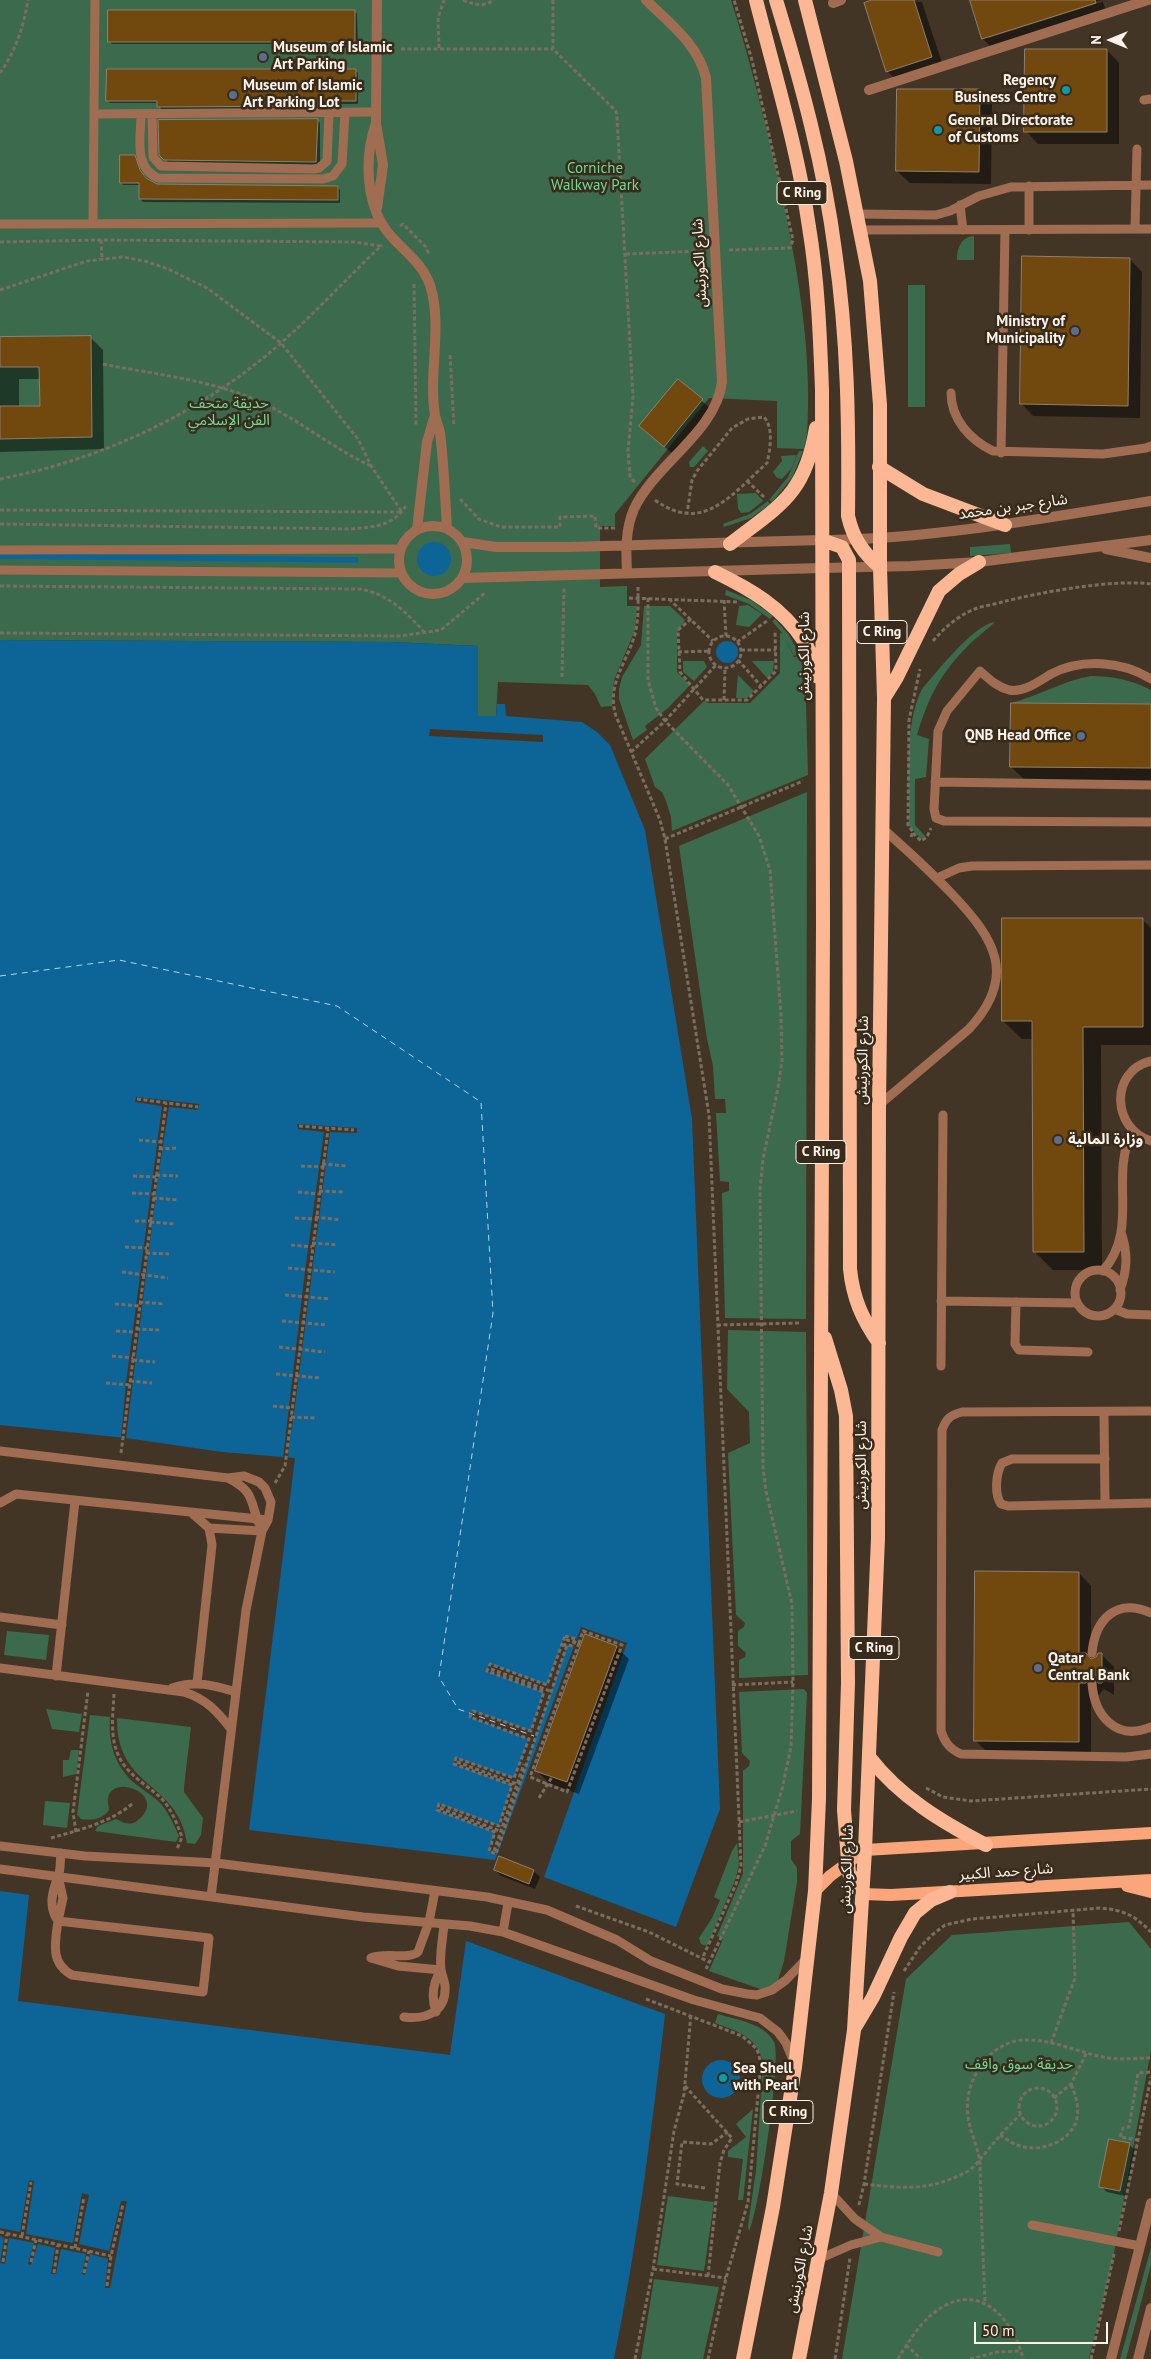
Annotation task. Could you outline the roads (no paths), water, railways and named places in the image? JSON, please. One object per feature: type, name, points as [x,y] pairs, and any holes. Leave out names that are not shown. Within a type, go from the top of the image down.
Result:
[{"type":"highway","name":"شارع الكورنيش","points":[[743,2359],[774,2207],[795,2067],[815,1891],[819,1781],[822,568],[820,330],[809,226],[756,0]]},
{"type":"highway","points":[[776,0],[810,120],[836,250],[848,383],[848,516],[856,540],[866,555],[880,567]]},
{"type":"highway","name":"شارع الكورنيش","points":[[799,2359],[831,2193],[854,2030],[870,1758],[878,1538],[879,1105],[884,698],[880,567],[880,405],[877,347],[870,281],[846,160],[805,0]]},
{"type":"highway","points":[[730,544],[784,502],[797,484],[809,462],[822,390]]},
{"type":"highway","points":[[879,467],[923,494],[1005,525]]},
{"type":"highway","points":[[822,540],[842,547],[849,560],[850,1269],[852,1289],[858,1308],[867,1327],[879,1343]]},
{"type":"highway","points":[[884,698],[897,677],[939,591],[959,574],[979,562]]},
{"type":"highway","points":[[715,572],[756,594],[779,610],[805,642],[821,685]]},
{"type":"highway","points":[[821,1324],[841,1390],[846,1416],[848,1683],[844,1810],[847,1864],[852,1880],[863,1894]]},
{"type":"highway","points":[[870,1758],[881,1773],[914,1801],[949,1825],[986,1844]]},
{"type":"highway","points":[[854,2030],[873,1998],[901,1937],[915,1913],[931,1900],[950,1892]]},
{"type":"highway","points":[[749,2332],[751,2359]]},
{"type":"main road","name":"شارع حمد الكبير","points":[[865,1850],[1151,1833]]},
{"type":"main road","points":[[815,1891],[830,1876],[865,1850]]},
{"type":"main road","name":"شارع حمد الكبير","points":[[863,1894],[950,1892],[1151,1880]]},
{"type":"main road","points":[[1113,1882],[1151,1892]]},
{"type":"street","points":[[377,0],[376,118],[383,165],[377,208]]},
{"type":"street","name":"شارع الكورنيش","points":[[627,573],[626,546],[628,528],[635,508],[645,492],[710,414],[721,393],[722,371],[707,90],[703,67],[693,47],[646,0]]},
{"type":"street","points":[[869,90],[1148,0]]},
{"type":"street","points":[[376,118],[368,160],[370,184],[381,223],[423,269],[430,287],[434,310],[435,415],[440,434],[447,528]]},
{"type":"street","points":[[417,529],[428,442],[435,415]]},
{"type":"street","name":"شارع جبر بن محمد","points":[[880,539],[1005,525],[1151,501]]},
{"type":"street","points":[[463,542],[468,560],[462,578],[455,586],[436,594],[415,589],[401,573],[399,557],[405,541],[417,529],[427,526],[447,528],[463,542],[496,547],[730,544],[880,539]]},
{"type":"street","points":[[462,578],[880,567],[979,562],[1151,540]]},
{"type":"street","points":[[1098,548],[1151,558]]},
{"type":"street","points":[[1111,2359],[1151,2203]]},
{"type":"street","points":[[1138,2359],[1151,2308]]},
{"type":"lane","points":[[93,222],[95,0]]},
{"type":"lane","points":[[152,114],[153,157],[161,166],[314,169],[319,168],[327,161],[329,112]]},
{"type":"lane","points":[[94,114],[345,112],[376,118]]},
{"type":"lane","points":[[142,114],[141,158],[146,170],[158,178],[323,179],[333,176],[342,164],[345,112]]},
{"type":"lane","points":[[1135,229],[1137,149]]},
{"type":"lane","points":[[858,214],[936,215],[995,190],[1029,186],[1151,185]]},
{"type":"lane","points":[[1029,186],[1029,230]]},
{"type":"lane","points":[[960,205],[963,230]]},
{"type":"lane","points":[[0,224],[93,222],[381,223]]},
{"type":"lane","points":[[860,230],[1151,229]]},
{"type":"lane","points":[[1001,453],[1006,230]]},
{"type":"lane","points":[[951,393],[951,404],[959,423],[986,448],[1001,453],[1103,454],[1151,446]]},
{"type":"lane","points":[[0,550],[401,549]]},
{"type":"lane","points":[[0,570],[401,573]]},
{"type":"lane","points":[[1151,679],[1127,668],[1108,664],[1089,664],[1070,667],[1052,674],[1036,684],[1010,690],[995,685],[980,671],[941,721],[938,731],[934,813],[940,820],[1151,822]]},
{"type":"lane","points":[[935,782],[1151,785]]},
{"type":"lane","points":[[879,1105],[969,1029],[981,1016],[990,1000],[995,982],[996,964],[992,946],[984,930],[937,878],[882,828]]},
{"type":"lane","points":[[937,878],[959,868],[972,866],[1151,865]]},
{"type":"lane","points":[[1151,1061],[1135,1068],[1122,1088],[1121,1111],[1132,1131],[1151,1141]]},
{"type":"lane","points":[[941,1366],[943,1115]]},
{"type":"lane","points":[[1120,1290],[1115,1278],[1103,1270],[1094,1270],[1080,1279],[1076,1286],[1077,1303],[1081,1309],[1094,1315],[1108,1313],[1118,1303],[1126,1268],[1125,1246],[1122,1235],[1123,1157],[1132,1131]]},
{"type":"lane","points":[[1103,1270],[1115,1254],[1122,1235]]},
{"type":"lane","points":[[941,1301],[1077,1303]]},
{"type":"lane","points":[[1016,1302],[1015,1344],[1019,1350],[1088,1352]]},
{"type":"lane","points":[[1114,1309],[1127,1314],[1151,1315]]},
{"type":"lane","points":[[1151,1411],[962,1412],[953,1414],[946,1420],[942,1430],[941,1731],[944,1741],[952,1749],[967,1755],[1126,1757],[1151,1754]]},
{"type":"lane","points":[[1104,1412],[1106,1504]]},
{"type":"lane","points":[[0,1452],[228,1478],[244,1476],[259,1482],[269,1495],[271,1502],[268,1520],[262,1531],[246,1610],[211,1897]]},
{"type":"lane","points":[[1105,1458],[1012,1459],[1002,1463],[998,1471],[998,1500],[1001,1504],[1151,1503]]},
{"type":"lane","points":[[228,1478],[249,1494],[262,1531]]},
{"type":"lane","points":[[0,1503],[16,1494],[268,1520]]},
{"type":"lane","points":[[56,1676],[75,1501]]},
{"type":"lane","points":[[192,1513],[208,1528],[212,1545],[197,1683]]},
{"type":"lane","points":[[208,1528],[262,1531]]},
{"type":"lane","points":[[212,1545],[219,1534],[228,1528]]},
{"type":"lane","points":[[1092,1653],[1095,1634],[1100,1624],[1111,1614],[1133,1608],[1151,1612]]},
{"type":"lane","points":[[0,1617],[62,1625]]},
{"type":"lane","points":[[0,1668],[184,1692],[205,1700],[214,1707],[231,1729]]},
{"type":"lane","points":[[170,1689],[197,1683],[215,1685],[236,1692]]},
{"type":"lane","points":[[1092,1683],[1095,1704],[1105,1720],[1122,1729],[1146,1729],[1151,1727]]},
{"type":"lane","points":[[0,1846],[175,1862],[216,1863],[481,1896],[547,1910],[617,1940],[651,1961],[722,1989],[747,1994],[756,1995],[772,1990],[786,1980],[807,1958]]},
{"type":"lane","points":[[58,1921],[209,1938],[203,1992],[72,1975],[64,1971],[55,1955],[58,1921],[63,1898],[58,1876],[61,1853]]},
{"type":"lane","points":[[0,1869],[363,1917],[429,1922],[502,1932],[694,2000],[760,2018],[778,2032],[786,2043],[795,2067]]},
{"type":"lane","points":[[435,1891],[429,1922],[421,1948],[415,1955],[384,1954],[370,1958],[405,1967],[441,1970]]},
{"type":"lane","points":[[502,1932],[508,1902]]},
{"type":"lane","points":[[404,2017],[420,2018],[436,2012],[433,2004],[433,1986],[441,1970],[444,1924]]},
{"type":"lane","points":[[831,2193],[855,2219],[881,2237],[938,2252]]},
{"type":"lane","points":[[1032,2225],[1140,2246]]},
{"type":"lane","points":[[818,2259],[852,2245],[881,2237]]},
{"type":"water","points":[[434,542],[441,543],[446,547],[450,552],[450,566],[446,571],[441,575],[434,576],[427,575],[422,571],[418,566],[417,559],[418,552],[422,547],[427,543]]},
{"type":"water","points":[[0,640],[392,642],[478,646],[478,716],[496,716],[497,704],[505,704],[506,716],[582,722],[597,732],[610,745],[645,830],[692,1119],[720,1809],[676,1927],[544,1877],[627,1643],[581,1627],[495,1860],[249,1830],[295,1458],[222,1452],[126,1438],[0,1425]]},
{"type":"water","points":[[727,641],[737,648],[738,652],[731,662],[727,663],[717,656],[716,652],[723,642]]},
{"type":"water","points":[[0,1891],[29,1895],[18,2001],[450,2055],[466,1941],[665,2014],[643,2187],[614,2359],[0,2359]]},
{"type":"water","points":[[721,2060],[734,2066],[740,2079],[734,2092],[721,2098],[708,2092],[702,2079],[708,2066]]},
{"type":"waterway","points":[[0,556],[356,560]]},
{"type":"place","name":"Museum of Islamic Art Parking","points":[[263,57]]},
{"type":"place","name":"Regency Business Centre","points":[[1066,90]]},
{"type":"place","name":"Museum of Islamic Art Parking Lot","points":[[233,95]]},
{"type":"place","name":"General Directorate of Customs","points":[[938,130]]},
{"type":"place","name":"Ministry of Municipality","points":[[1075,331]]},
{"type":"place","name":"QNB Head Office","points":[[1081,736]]},
{"type":"place","name":"وزارة المالية","points":[[1058,1140]]},
{"type":"place","name":"Qatar Central Bank","points":[[1038,1668]]},
{"type":"place","name":"Sea Shell with Pearl","points":[[723,2078]]},
{"type":"park label","name":"Corniche Walkway Park","points":[[595,178]]},
{"type":"park label","name":"حديقة متحف الفن الإسلامي","points":[[229,412]]},
{"type":"park label","name":"حديقة سوق واقف","points":[[1019,2065]]}]
